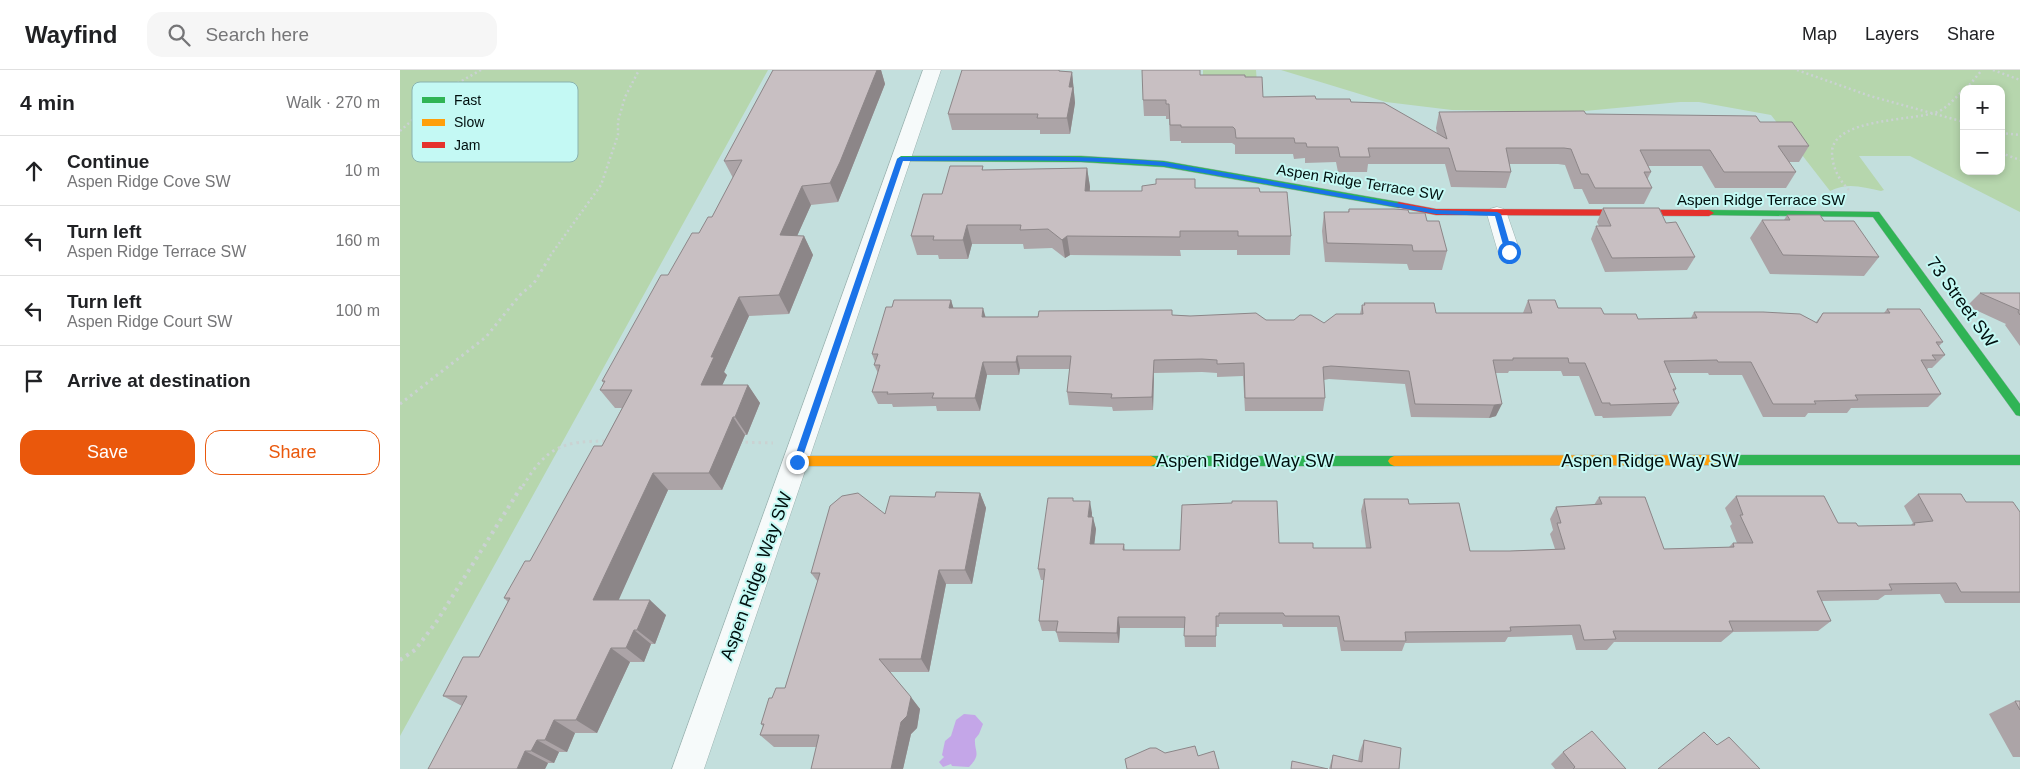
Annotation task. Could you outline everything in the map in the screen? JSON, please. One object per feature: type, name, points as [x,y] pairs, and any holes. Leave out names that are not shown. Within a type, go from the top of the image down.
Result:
[{"type":"street","points":[[800,452],[932,70]]},
{"type":"street","name":"Aspen Ridge Terrace SW","points":[[900,159],[1081,159],[1164,164],[1436,212],[1497,214],[1876,214]]},
{"type":"street","points":[[1497,214],[1509,252]]},
{"type":"street","name":"73 Street SW","points":[[1876,214],[2020,412]]},
{"type":"street","name":"Aspen Ridge Way SW","points":[[688,769],[800,452],[2020,460]]},
{"type":"path","points":[[456,82],[481,70]]},
{"type":"path","points":[[400,404],[486,337],[520,295],[534,283],[551,255],[601,185],[618,135],[618,121],[626,97],[639,70]]},
{"type":"path","points":[[1797,70],[1870,96],[1960,121]]},
{"type":"path","points":[[1971,85],[1982,70]]},
{"type":"path","points":[[1993,70],[2020,80]]},
{"type":"path","points":[[1876,214],[1846,187],[1834,170],[1831,155],[1837,140],[1850,131],[1866,124],[1939,112],[1960,94]]},
{"type":"path","points":[[400,131],[412,119]]},
{"type":"path","points":[[2005,133],[2020,135]]},
{"type":"path","points":[[2005,154],[2020,160]]},
{"type":"path","points":[[400,660],[415,650],[437,620],[545,453],[564,443],[616,441]]},
{"type":"path","points":[[731,442],[800,452]]},
{"type":"green space","points":[[400,70],[768,70],[400,736]]},
{"type":"green space","points":[[1203,70],[1256,70],[1257,83],[1203,83]]},
{"type":"green space","points":[[1281,70],[2020,70],[2020,212],[1910,156],[1859,156],[1884,190],[1849,186],[1830,191],[1771,115],[1699,102],[1680,102],[1574,112],[1452,110],[1386,102]]},
{"type":"shaded area","points":[[964,714],[975,715],[983,724],[975,739],[975,759],[969,767],[952,766],[951,764],[943,767],[939,762],[944,757],[942,755],[945,741],[951,736],[956,720]]},
{"type":"building","points":[[773,70],[877,70],[830,183],[802,186],[780,235],[804,236],[779,295],[739,297],[711,357],[714,357],[701,385],[748,385],[709,473],[653,473],[593,600],[650,600],[637,630],[634,630],[626,648],[611,648],[576,720],[554,720],[545,740],[537,740],[531,751],[525,751],[517,769],[428,769],[467,696],[443,696],[463,657],[479,657],[510,598],[504,598],[525,561],[530,561],[594,446],[602,446],[632,390],[600,390],[605,381],[602,381],[661,275],[668,275],[692,233],[699,233],[708,217],[712,217],[742,160],[724,161]]},
{"type":"building","points":[[962,70],[1059,70],[1072,72],[1069,87],[1073,87],[1067,118],[1037,118],[1038,114],[948,114]]},
{"type":"building","points":[[1142,70],[1200,70],[1200,75],[1262,77],[1263,97],[1315,96],[1316,99],[1350,99],[1351,102],[1384,103],[1447,139],[1439,112],[1584,111],[1586,114],[1756,116],[1760,122],[1792,122],[1809,146],[1778,146],[1796,172],[1724,172],[1710,150],[1640,150],[1651,172],[1644,172],[1652,188],[1595,188],[1588,174],[1581,174],[1571,149],[1506,148],[1511,172],[1456,171],[1449,148],[1368,148],[1370,157],[1340,157],[1338,147],[1307,147],[1306,143],[1295,143],[1294,138],[1236,138],[1233,127],[1181,127],[1181,125],[1170,125],[1169,104],[1166,104],[1166,100],[1143,100]]},
{"type":"building","points":[[950,166],[983,166],[982,170],[1087,168],[1085,191],[1142,191],[1142,186],[1156,184],[1156,179],[1195,179],[1195,188],[1259,188],[1260,192],[1287,192],[1291,236],[1238,236],[1238,231],[1180,231],[1180,237],[1067,236],[1062,240],[1048,229],[1020,230],[1021,225],[967,225],[963,240],[933,240],[934,236],[911,236],[923,194],[942,194]]},
{"type":"building","points":[[1603,208],[1659,208],[1666,223],[1676,222],[1695,257],[1612,258],[1596,226],[1611,226]]},
{"type":"building","points":[[1349,209],[1394,209],[1408,210],[1409,213],[1425,213],[1427,221],[1439,221],[1447,251],[1413,251],[1412,245],[1327,243],[1324,212],[1349,212]]},
{"type":"building","points":[[1787,215],[1820,215],[1824,221],[1854,221],[1879,257],[1783,255],[1762,220],[1790,220]]},
{"type":"building","points":[[1980,293],[2020,293],[2020,315],[2019,310]]},
{"type":"building","points":[[894,300],[951,300],[949,308],[983,308],[982,317],[1038,317],[1039,311],[1172,310],[1172,315],[1190,316],[1256,313],[1266,320],[1294,320],[1300,315],[1311,315],[1324,323],[1336,314],[1363,314],[1362,305],[1365,305],[1364,303],[1434,303],[1436,313],[1532,313],[1528,300],[1555,300],[1558,308],[1601,308],[1604,314],[1636,314],[1638,319],[1697,318],[1694,312],[1763,312],[1800,314],[1817,323],[1823,313],[1890,313],[1887,309],[1920,309],[1943,342],[1936,342],[1945,355],[1932,355],[1936,360],[1921,360],[1941,394],[1855,395],[1858,400],[1814,401],[1816,404],[1773,404],[1751,362],[1718,362],[1717,360],[1664,361],[1676,389],[1673,389],[1679,403],[1610,405],[1610,403],[1602,403],[1585,363],[1569,363],[1568,358],[1493,360],[1502,404],[1494,405],[1415,404],[1409,371],[1331,366],[1323,367],[1325,398],[1245,398],[1244,363],[1217,364],[1217,360],[1202,359],[1154,360],[1152,397],[1111,398],[1112,394],[1067,392],[1071,356],[1017,356],[1016,362],[983,362],[975,398],[932,398],[934,393],[887,394],[888,392],[872,392],[880,365],[874,365],[878,354],[872,354],[886,307],[892,307]]},
{"type":"building","points":[[936,492],[980,493],[965,570],[939,570],[921,659],[879,659],[911,697],[907,716],[901,722],[891,769],[811,769],[819,735],[760,735],[764,724],[761,724],[769,698],[772,698],[776,688],[785,688],[820,573],[811,573],[830,506],[842,496],[858,493],[885,514],[890,496],[935,497]]},
{"type":"building","points":[[1918,494],[1961,494],[1966,502],[2013,502],[2020,512],[2020,592],[1961,592],[1956,583],[1889,584],[1892,590],[1817,591],[1831,621],[1729,621],[1733,631],[1613,631],[1616,639],[1584,640],[1580,625],[1510,627],[1511,631],[1405,632],[1406,641],[1344,641],[1339,616],[1285,616],[1283,613],[1219,613],[1219,616],[1216,616],[1216,636],[1184,636],[1185,617],[1118,617],[1117,633],[1056,632],[1058,621],[1039,621],[1045,569],[1038,569],[1048,498],[1073,498],[1073,501],[1090,501],[1088,517],[1093,517],[1090,544],[1124,544],[1123,550],[1180,550],[1182,505],[1232,503],[1232,501],[1277,501],[1279,543],[1313,543],[1313,548],[1371,548],[1364,499],[1408,499],[1409,504],[1459,503],[1470,551],[1510,551],[1565,549],[1557,523],[1561,523],[1556,507],[1602,504],[1599,497],[1645,497],[1664,549],[1734,547],[1733,543],[1753,543],[1740,515],[1743,515],[1736,496],[1824,496],[1838,523],[1856,523],[1858,526],[1915,525],[1914,523],[1933,521]]},
{"type":"building","points":[[2015,701],[2020,701],[2020,710]]},
{"type":"building","points":[[1592,731],[1626,769],[1573,769],[1575,767],[1563,752]]},
{"type":"building","points":[[1704,732],[1717,745],[1729,737],[1760,769],[1658,769]]},
{"type":"building","points":[[1364,740],[1401,748],[1399,769],[1331,769],[1333,755],[1362,762]]},
{"type":"building","points":[[1195,746],[1198,756],[1214,751],[1219,769],[1127,769],[1125,759],[1150,748],[1156,748],[1165,753]]},
{"type":"building","points":[[1292,761],[1328,769],[1291,769]]},
{"type":"traffic: fast","points":[[901,159],[1081,159],[1164,164],[1399,205]]},
{"type":"traffic: fast","points":[[1709,213],[1876,214],[2020,412]]},
{"type":"traffic: fast","points":[[1729,460],[2020,460]]},
{"type":"traffic: fast","points":[[1151,461],[1394,461]]},
{"type":"traffic: slow","points":[[1394,461],[1729,460]]},
{"type":"traffic: slow","points":[[797,461],[1151,461]]},
{"type":"traffic: jam","points":[[1399,205],[1436,212],[1709,213]]},
{"type":"route","points":[[797,462],[900,159],[1081,159],[1164,164],[1436,212],[1497,214],[1509,252]]}]
